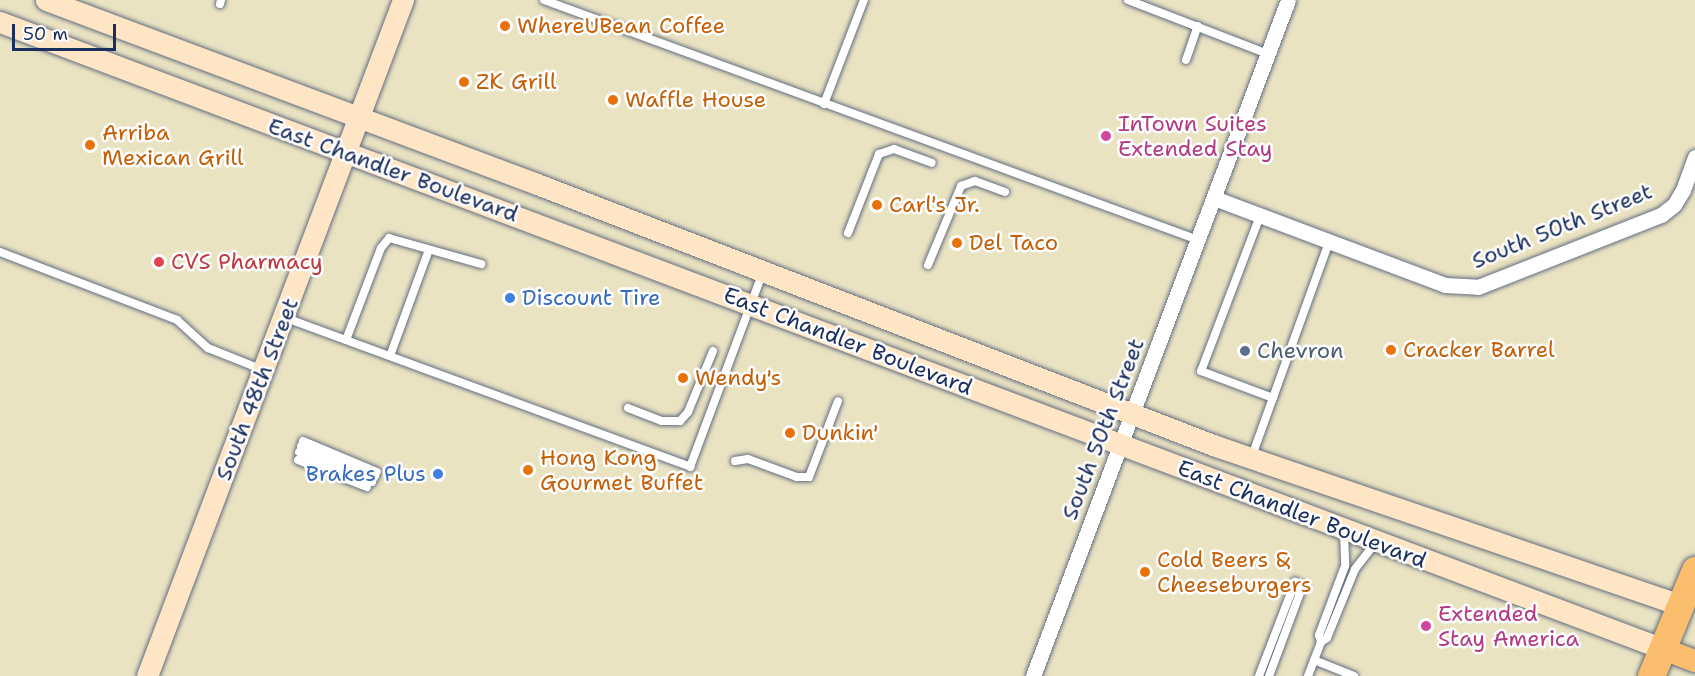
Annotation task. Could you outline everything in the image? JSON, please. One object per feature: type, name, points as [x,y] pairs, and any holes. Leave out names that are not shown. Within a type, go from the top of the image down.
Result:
[{"type":"highway","points":[[1651,676],[1661,648],[1687,608],[1695,570]]},
{"type":"main road","name":"East Chandler Boulevard","points":[[46,0],[764,271],[1133,414],[1252,458],[1687,608]]},
{"type":"main road","name":"South 48th Street","points":[[147,676],[347,154],[403,0]]},
{"type":"main road","name":"East Chandler Boulevard","points":[[0,22],[1695,661]]},
{"type":"street","name":"South 50th Street","points":[[1033,676],[1288,0]]},
{"type":"street","name":"South 50th Street","points":[[1214,198],[1445,285],[1478,287],[1661,215],[1683,190],[1695,157]]},
{"type":"lane","points":[[544,0],[1198,240]]},
{"type":"lane","points":[[824,104],[864,0]]},
{"type":"lane","points":[[1128,0],[1268,54]]},
{"type":"lane","points":[[1186,60],[1198,26]]},
{"type":"lane","points":[[848,233],[879,154],[894,149],[932,163]]},
{"type":"lane","points":[[928,265],[961,186],[975,180],[1005,192]]},
{"type":"lane","points":[[1260,216],[1201,370],[1273,398]]},
{"type":"lane","points":[[346,340],[381,248],[389,238],[428,252],[481,264]]},
{"type":"lane","points":[[1252,458],[1329,242]]},
{"type":"lane","points":[[0,252],[177,320],[208,348],[264,371]]},
{"type":"lane","points":[[390,356],[428,252]]},
{"type":"lane","points":[[285,317],[690,467],[764,271]]},
{"type":"lane","points":[[628,408],[662,421],[680,421],[688,412],[713,351]]},
{"type":"lane","points":[[735,461],[748,459],[797,477],[809,477],[838,401]]},
{"type":"lane","points":[[373,479],[300,450],[373,479]]},
{"type":"lane","points":[[1308,676],[1321,642],[1319,635],[1344,566],[1344,530]]},
{"type":"lane","points":[[1321,642],[1328,638],[1355,569],[1375,542]]},
{"type":"lane","points":[[1259,676],[1299,583],[1269,676]]},
{"type":"lane","points":[[1330,604],[1340,608]]},
{"type":"lane","points":[[1314,660],[1354,676]]},
{"type":"place","name":"WhereUBean Coffee","points":[[505,26]]},
{"type":"place","name":"ZK Grill","points":[[464,82]]},
{"type":"place","name":"Waffle House","points":[[613,100]]},
{"type":"place","name":"InTown Suites Extended Stay","points":[[1106,136]]},
{"type":"place","name":"Arriba Mexican Grill","points":[[90,145]]},
{"type":"place","name":"Carl's Jr.","points":[[877,205]]},
{"type":"place","name":"Del Taco","points":[[957,243]]},
{"type":"place","name":"CVS Pharmacy","points":[[159,262]]},
{"type":"place","name":"Discount Tire","points":[[510,298]]},
{"type":"place","name":"Cracker Barrel","points":[[1391,350]]},
{"type":"place","name":"Chevron","points":[[1245,351]]},
{"type":"place","name":"Wendy's","points":[[683,378]]},
{"type":"place","name":"Dunkin'","points":[[790,433]]},
{"type":"place","name":"Hong Kong Gourmet Buffet","points":[[528,470]]},
{"type":"place","name":"Brakes Plus","points":[[438,474]]},
{"type":"place","name":"Cold Beers & Cheeseburgers","points":[[1145,572]]},
{"type":"place","name":"Extended Stay America","points":[[1426,626]]}]
